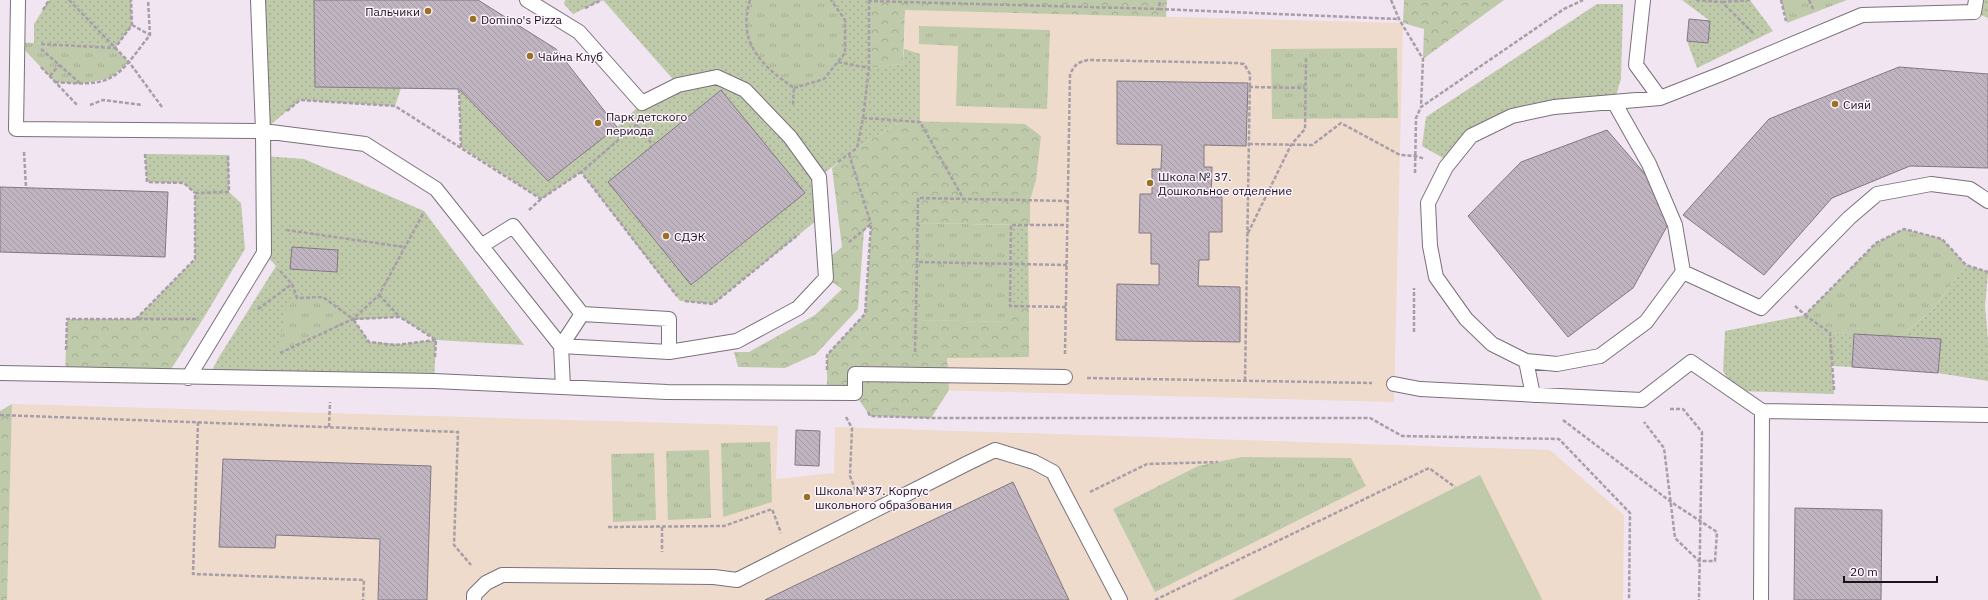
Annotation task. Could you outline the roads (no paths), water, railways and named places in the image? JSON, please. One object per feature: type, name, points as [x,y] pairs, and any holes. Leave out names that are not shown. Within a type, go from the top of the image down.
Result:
[{"type":"lane","points":[[18,0],[16,129],[264,131],[365,144],[436,188],[561,346],[563,387]]},
{"type":"lane","points":[[188,378],[264,253],[264,131],[258,0]]},
{"type":"lane","points":[[528,0],[579,32],[642,103],[678,85],[718,77],[745,90],[790,137],[819,177],[826,278],[798,308],[737,342],[669,352],[561,346]]},
{"type":"lane","points":[[1643,0],[1636,65],[1660,98]]},
{"type":"lane","points":[[1614,102],[1650,164],[1672,218],[1683,272],[1646,322],[1600,356],[1557,364],[1526,361],[1492,344],[1466,319],[1436,277],[1430,246],[1428,202],[1446,167],[1471,136],[1512,116],[1554,107],[1660,98],[1862,15],[1974,12],[1976,0]]},
{"type":"lane","points":[[1683,272],[1761,308],[1849,218],[1877,194],[1931,184],[1970,189],[1988,201]]},
{"type":"lane","points":[[481,246],[513,226],[582,314],[669,319],[669,352]]},
{"type":"lane","points":[[561,346],[582,314]]},
{"type":"lane","points":[[1526,361],[1533,395]]},
{"type":"lane","points":[[1394,384],[1420,389],[1642,400],[1691,362],[1762,411],[1988,415]]},
{"type":"lane","points":[[0,373],[188,378],[434,381],[667,392],[855,394],[855,374],[1065,378]]},
{"type":"lane","points":[[1761,600],[1762,411]]},
{"type":"lane","points":[[474,600],[474,595],[486,582],[502,575],[714,577],[738,580],[995,450],[1034,462],[1053,472],[1120,600]]},
{"type":"place","name":"Пальчики","points":[[428,11]]},
{"type":"place","name":"Domino's Pizza","points":[[473,19]]},
{"type":"place","name":"Чайна Клуб","points":[[530,56]]},
{"type":"place","name":"Сияй","points":[[1835,104]]},
{"type":"place","name":"Парк детского периода","points":[[598,123]]},
{"type":"place","name":"Школа № 37. Дошкольное отделение","points":[[1150,183]]},
{"type":"place","name":"СДЭК","points":[[666,236]]},
{"type":"place","name":"Школа №37. Корпус школьного образования","points":[[807,497]]}]
